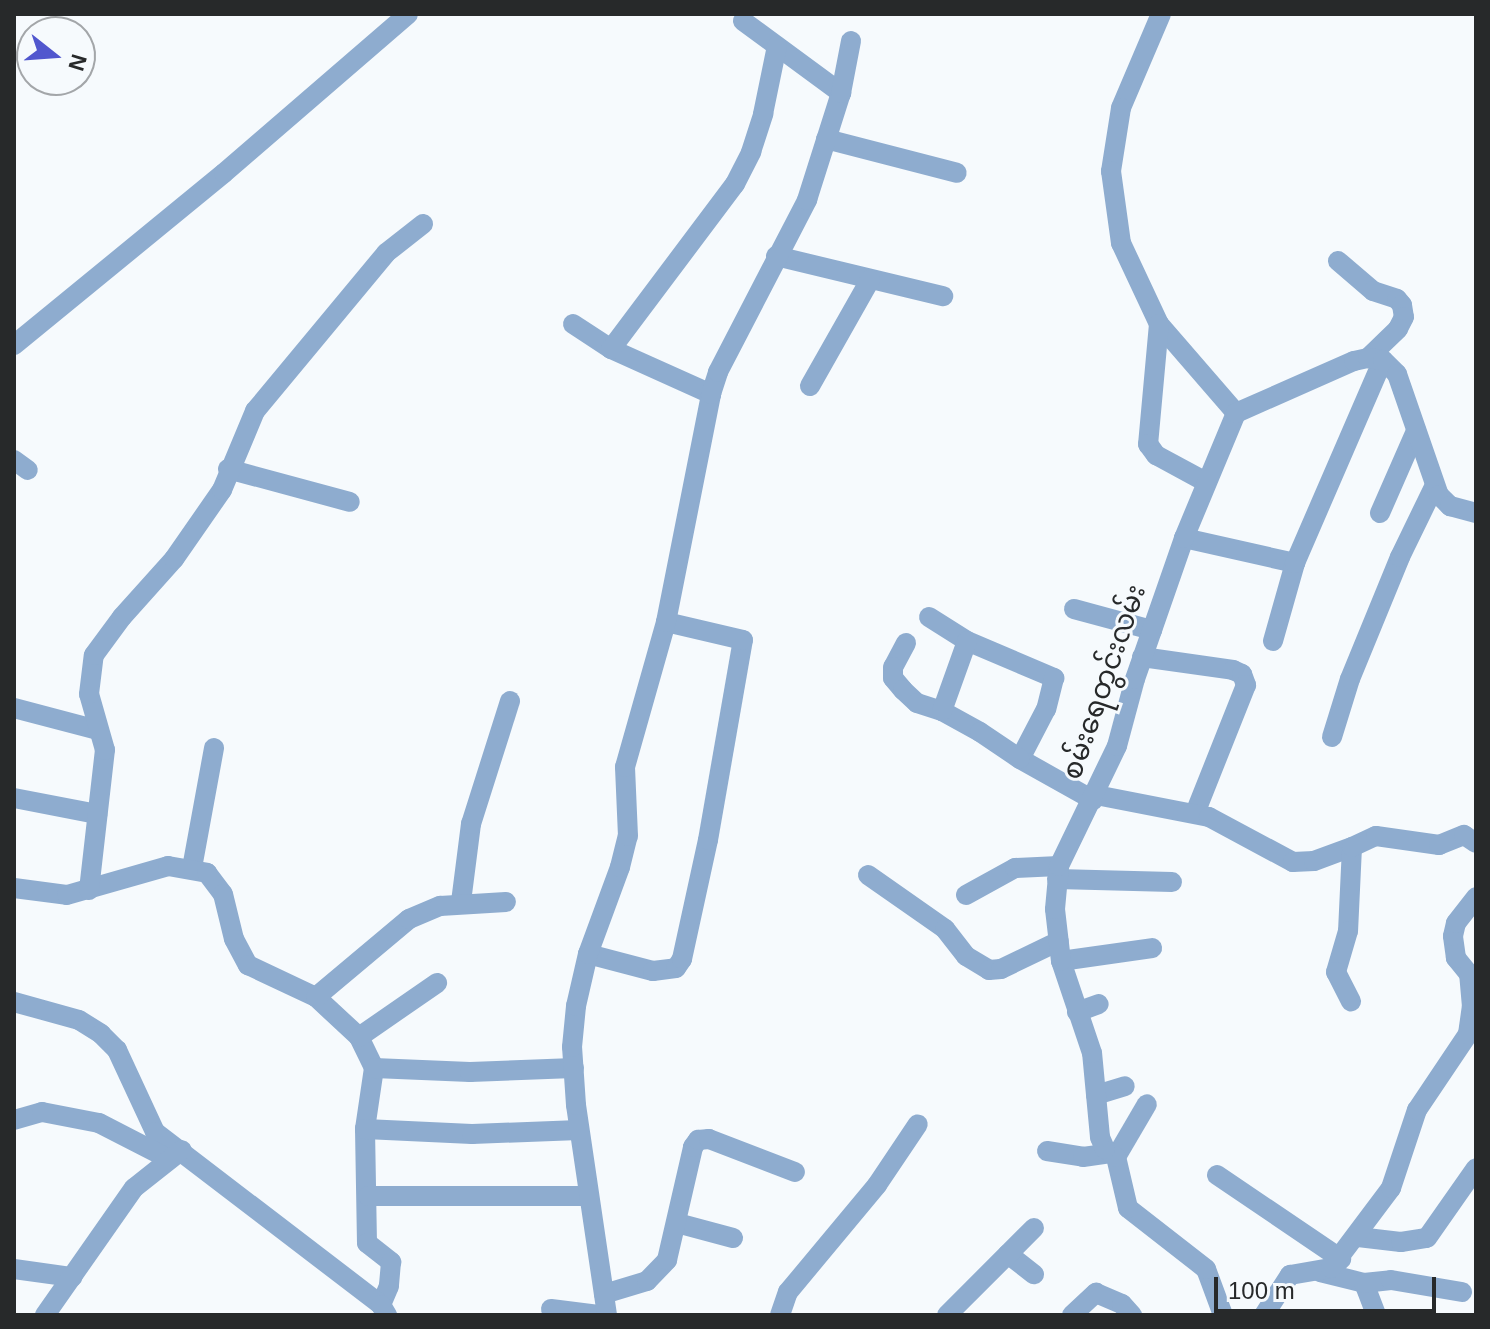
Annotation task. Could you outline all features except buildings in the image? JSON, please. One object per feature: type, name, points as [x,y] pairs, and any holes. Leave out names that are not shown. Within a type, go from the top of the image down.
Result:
[{"type":"street","points":[[14,345],[224,173],[408,14]]},
{"type":"street","points":[[1161,14],[1121,108],[1111,171],[1121,243],[1159,324],[1236,413],[1375,359]]},
{"type":"street","points":[[743,21],[841,93]]},
{"type":"street","points":[[607,1315],[579,1130],[574,1068],[576,1006],[588,954],[628,836],[625,767],[666,622],[711,394],[718,372],[807,200],[841,93],[851,41]]},
{"type":"street","points":[[611,349],[735,184],[751,152],[763,114],[777,46]]},
{"type":"street","points":[[826,139],[957,173]]},
{"type":"street","points":[[89,890],[105,750],[89,694],[94,655],[122,617],[174,559],[222,490],[228,469],[263,402],[386,253],[423,224]]},
{"type":"street","points":[[776,256],[943,296]]},
{"type":"street","points":[[1273,641],[1295,563],[1375,359],[1404,317],[1402,305],[1397,299],[1373,291],[1338,261]]},
{"type":"street","points":[[810,386],[870,280]]},
{"type":"street","points":[[573,324],[611,349],[711,394]]},
{"type":"street","points":[[1159,324],[1148,444],[1156,455],[1206,482]]},
{"type":"street","points":[[1375,359],[1397,374],[1434,487],[1450,506],[1476,513]]},
{"type":"street","name":"စမ်းရေတွင်းလမ်း","points":[[1223,1315],[1212,1276],[1206,1269],[1128,1208],[1114,1155],[1100,1137],[1092,1053],[1060,951],[1058,872],[1117,746],[1142,657],[1184,538],[1236,413]]},
{"type":"street","points":[[1380,513],[1416,431]]},
{"type":"street","points":[[228,469],[350,502]]},
{"type":"street","points":[[1332,737],[1361,652],[1400,557],[1434,487]]},
{"type":"street","points":[[1184,538],[1295,563]]},
{"type":"street","points":[[1074,609],[1152,630]]},
{"type":"street","points":[[929,617],[967,641],[1054,678],[1046,709],[1020,759]]},
{"type":"street","points":[[588,954],[653,971],[676,968],[682,959],[708,840],[743,640],[666,622]]},
{"type":"street","points":[[942,711],[967,641]]},
{"type":"street","points":[[906,643],[893,667],[893,678],[917,703],[942,711],[1020,759],[1094,798],[1209,817],[1293,862],[1314,861],[1376,836],[1439,845],[1464,835],[1476,843]]},
{"type":"street","points":[[1142,657],[1233,670],[1242,674],[1246,685],[1195,813]]},
{"type":"street","points":[[461,902],[471,824],[510,701]]},
{"type":"street","points":[[14,708],[98,730]]},
{"type":"street","points":[[192,868],[214,748]]},
{"type":"street","points":[[14,798],[97,814]]},
{"type":"street","points":[[1351,1001],[1336,972],[1348,931],[1352,847]]},
{"type":"street","points":[[14,888],[67,895],[168,866],[207,873],[226,888],[234,939],[248,965],[316,997],[359,1037],[374,1068],[365,1129],[367,1243],[391,1262],[384,1310],[175,1154],[155,1132],[117,1050],[101,1034],[79,1020],[14,1002]]},
{"type":"street","points":[[966,895],[1015,868],[1172,882]]},
{"type":"street","points":[[868,875],[945,929],[966,956],[989,970],[1060,951],[1152,948]]},
{"type":"street","points":[[1264,1315],[1290,1275],[1320,1272],[1341,1259],[1391,1188],[1417,1110],[1468,1034],[1472,977],[1456,958],[1453,936],[1456,923],[1476,897]]},
{"type":"street","points":[[316,997],[409,919],[440,906],[461,902],[506,902]]},
{"type":"street","points":[[359,1037],[437,983]]},
{"type":"street","points":[[1077,1012],[1099,1004]]},
{"type":"street","points":[[374,1068],[470,1072],[574,1068]]},
{"type":"street","points":[[1096,1095],[1125,1086]]},
{"type":"street","points":[[1047,1151],[1083,1157],[1114,1155],[1147,1104]]},
{"type":"street","points":[[14,1120],[42,1112],[99,1123],[175,1154]]},
{"type":"street","points":[[780,1315],[788,1292],[877,1185],[918,1124]]},
{"type":"street","points":[[365,1129],[472,1134],[579,1130]]},
{"type":"street","points":[[604,1294],[647,1281],[667,1260],[693,1147],[698,1140],[709,1139],[795,1172]]},
{"type":"street","points":[[45,1315],[134,1188],[175,1154]]},
{"type":"street","points":[[1358,1237],[1401,1242],[1427,1238],[1476,1168]]},
{"type":"street","points":[[1217,1175],[1341,1259]]},
{"type":"street","points":[[368,1196],[589,1196]]},
{"type":"street","points":[[677,1223],[733,1238]]},
{"type":"street","points":[[947,1315],[1021,1269],[1034,1228]]},
{"type":"street","points":[[14,1269],[72,1277]]},
{"type":"street","points":[[1320,1272],[1364,1283],[1391,1280],[1462,1292]]},
{"type":"street","points":[[1364,1283],[1376,1315]]},
{"type":"street","points":[[1072,1315],[1096,1293],[1122,1304],[1132,1315]]},
{"type":"street","points":[[551,1309],[599,1315]]}]
